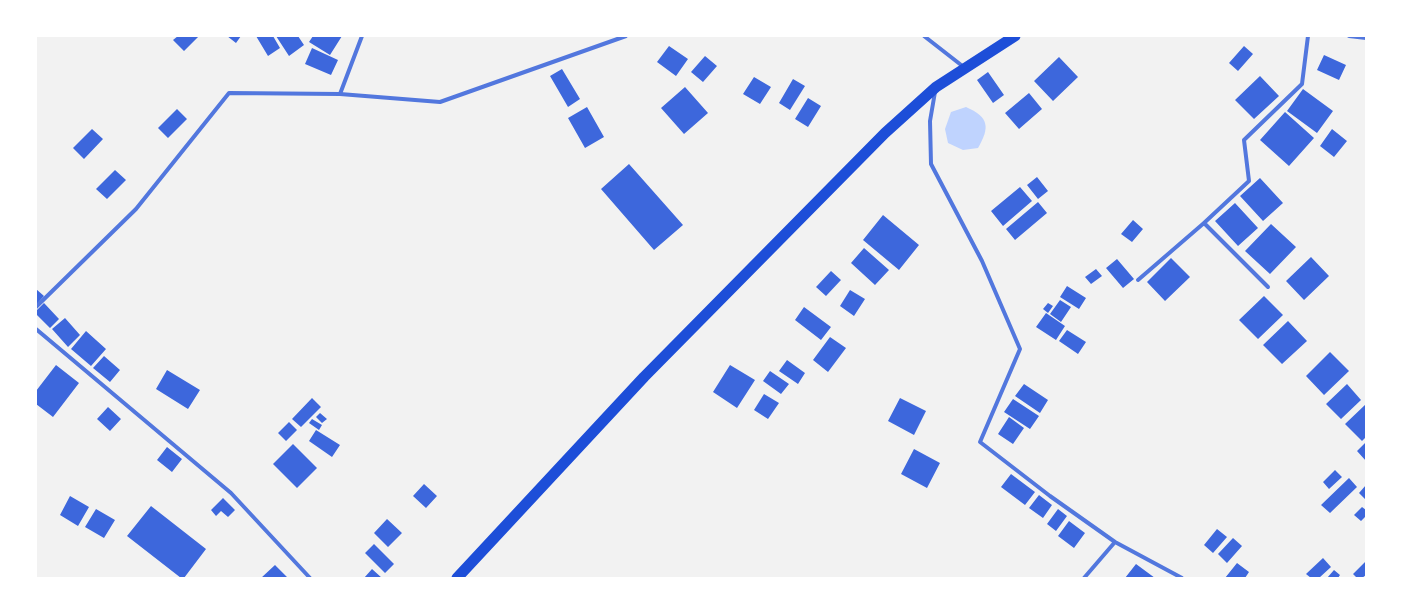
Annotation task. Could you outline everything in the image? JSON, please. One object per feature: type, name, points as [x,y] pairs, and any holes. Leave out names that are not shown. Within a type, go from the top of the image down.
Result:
[{"type":"highway","points":[[457,578],[650,371],[885,133],[936,87],[1015,36]]},
{"type":"street","points":[[340,94],[362,36]]},
{"type":"street","points":[[36,307],[136,210],[229,93],[340,94],[440,102],[626,36]]},
{"type":"street","points":[[924,36],[965,68]]},
{"type":"street","points":[[1138,280],[1204,223],[1249,181],[1244,140],[1302,84],[1308,36]]},
{"type":"street","points":[[1348,36],[1366,38]]},
{"type":"street","points":[[936,87],[930,121],[931,164],[982,261],[1020,349],[980,442],[1050,496],[1115,542],[1182,578]]},
{"type":"street","points":[[1204,223],[1268,287]]},
{"type":"street","points":[[36,329],[231,493],[310,578]]},
{"type":"street","points":[[1084,578],[1115,542]]},
{"type":"water","points":[[966,107],[974,111],[983,119],[986,128],[978,148],[963,150],[948,143],[945,129],[951,112]]},
{"type":"building","points":[[178,36],[199,36],[184,51],[173,40]]},
{"type":"building","points":[[227,36],[241,36],[236,43]]},
{"type":"building","points":[[256,36],[273,36],[280,48],[268,56]]},
{"type":"building","points":[[276,36],[298,36],[304,45],[289,56]]},
{"type":"building","points":[[313,36],[342,36],[330,55],[309,42]]},
{"type":"building","points":[[669,46],[688,59],[676,76],[657,62]]},
{"type":"building","points":[[1244,46],[1253,54],[1238,71],[1229,63]]},
{"type":"building","points":[[312,48],[338,60],[331,75],[305,64]]},
{"type":"building","points":[[1324,55],[1346,65],[1339,80],[1317,70]]},
{"type":"building","points":[[705,56],[717,66],[703,82],[691,72]]},
{"type":"building","points":[[1059,57],[1078,77],[1053,101],[1034,81]]},
{"type":"building","points":[[562,69],[580,99],[568,107],[550,76]]},
{"type":"building","points":[[988,72],[1004,95],[993,103],[977,80]]},
{"type":"building","points":[[1260,76],[1279,96],[1254,119],[1235,100]]},
{"type":"building","points":[[754,77],[771,87],[760,104],[743,94]]},
{"type":"building","points":[[793,79],[805,86],[790,110],[779,103]]},
{"type":"building","points":[[685,87],[708,113],[684,134],[661,108]]},
{"type":"building","points":[[1303,89],[1333,111],[1317,133],[1287,111]]},
{"type":"building","points":[[1029,93],[1042,109],[1019,129],[1005,113]]},
{"type":"building","points":[[808,98],[821,106],[808,127],[795,119]]},
{"type":"building","points":[[587,107],[604,137],[585,148],[568,118]]},
{"type":"building","points":[[177,109],[187,119],[168,138],[158,128]]},
{"type":"building","points":[[1285,112],[1314,138],[1289,166],[1260,140]]},
{"type":"building","points":[[92,129],[103,139],[84,159],[73,148]]},
{"type":"building","points":[[1332,129],[1347,141],[1334,157],[1320,146]]},
{"type":"building","points":[[629,164],[683,225],[654,250],[601,189]]},
{"type":"building","points":[[115,170],[126,180],[107,199],[96,189]]},
{"type":"building","points":[[1037,177],[1048,191],[1038,199],[1027,185]]},
{"type":"building","points":[[1260,178],[1283,203],[1263,221],[1240,196]]},
{"type":"building","points":[[1020,187],[1032,201],[1003,226],[991,211]]},
{"type":"building","points":[[1038,202],[1047,213],[1015,240],[1006,229]]},
{"type":"building","points":[[1235,203],[1258,228],[1238,246],[1215,221]]},
{"type":"building","points":[[883,215],[919,245],[899,270],[863,240]]},
{"type":"building","points":[[1133,220],[1143,229],[1132,242],[1121,234]]},
{"type":"building","points":[[1271,224],[1296,247],[1270,274],[1245,251]]},
{"type":"building","points":[[864,248],[889,270],[875,285],[851,263]]},
{"type":"building","points":[[1311,257],[1329,276],[1304,300],[1286,281]]},
{"type":"building","points":[[1171,258],[1190,277],[1165,301],[1147,282]]},
{"type":"building","points":[[1117,259],[1134,279],[1123,288],[1106,268]]},
{"type":"building","points":[[1096,269],[1102,276],[1091,284],[1085,277]]},
{"type":"building","points":[[831,271],[841,280],[826,296],[816,287]]},
{"type":"building","points":[[1067,286],[1086,298],[1079,309],[1060,297]]},
{"type":"building","points":[[36,289],[44,296],[36,305]]},
{"type":"building","points":[[850,290],[865,299],[854,316],[840,306]]},
{"type":"building","points":[[1264,296],[1283,315],[1258,339],[1239,320]]},
{"type":"building","points":[[1060,300],[1071,307],[1061,322],[1050,314]]},
{"type":"building","points":[[44,303],[59,319],[50,328],[36,314],[36,311]]},
{"type":"building","points":[[1048,303],[1053,306],[1048,313],[1043,309]]},
{"type":"building","points":[[804,307],[831,327],[821,340],[795,320]]},
{"type":"building","points":[[1046,313],[1065,326],[1056,340],[1036,327]]},
{"type":"building","points":[[65,318],[80,335],[68,347],[52,329]]},
{"type":"building","points":[[1288,321],[1307,341],[1282,364],[1263,345]]},
{"type":"building","points":[[1067,330],[1086,342],[1078,354],[1059,341]]},
{"type":"building","points":[[86,331],[106,349],[91,366],[71,349]]},
{"type":"building","points":[[830,337],[846,348],[828,372],[813,360]]},
{"type":"building","points":[[1330,352],[1349,371],[1324,395],[1306,376]]},
{"type":"building","points":[[104,356],[120,370],[110,382],[93,368]]},
{"type":"building","points":[[787,360],[805,373],[798,384],[779,371]]},
{"type":"building","points":[[56,365],[79,383],[53,417],[36,404],[36,391]]},
{"type":"building","points":[[730,365],[755,380],[737,408],[713,392]]},
{"type":"building","points":[[167,370],[200,390],[188,409],[156,389]]},
{"type":"building","points":[[770,371],[789,384],[781,394],[763,381]]},
{"type":"building","points":[[1024,384],[1048,400],[1040,413],[1015,396]]},
{"type":"building","points":[[1347,384],[1361,400],[1341,419],[1326,404]]},
{"type":"building","points":[[764,394],[779,403],[768,419],[754,410]]},
{"type":"building","points":[[312,398],[321,407],[301,427],[292,419]]},
{"type":"building","points":[[900,398],[926,411],[914,435],[888,421]]},
{"type":"building","points":[[1013,399],[1039,416],[1030,429],[1004,412]]},
{"type":"building","points":[[1366,404],[1366,437],[1362,441],[1345,424]]},
{"type":"building","points":[[108,407],[121,419],[110,431],[97,419]]},
{"type":"building","points":[[320,413],[327,419],[322,423],[316,417]]},
{"type":"building","points":[[1009,417],[1024,428],[1013,444],[998,434]]},
{"type":"building","points":[[312,419],[322,425],[319,430],[309,423]]},
{"type":"building","points":[[289,422],[297,430],[286,441],[278,433]]},
{"type":"building","points":[[316,430],[340,445],[332,457],[309,441]]},
{"type":"building","points":[[1366,442],[1366,461],[1357,451]]},
{"type":"building","points":[[293,444],[317,468],[297,488],[273,464]]},
{"type":"building","points":[[167,447],[182,459],[172,472],[157,460]]},
{"type":"building","points":[[914,449],[940,463],[927,488],[901,474]]},
{"type":"building","points":[[1335,470],[1342,477],[1329,489],[1323,482]]},
{"type":"building","points":[[1011,474],[1035,492],[1025,505],[1001,487]]},
{"type":"building","points":[[1349,478],[1357,487],[1330,513],[1321,505]]},
{"type":"building","points":[[424,484],[437,496],[426,508],[413,496]]},
{"type":"building","points":[[1366,485],[1366,500],[1359,493]]},
{"type":"building","points":[[1039,495],[1052,505],[1043,518],[1029,508]]},
{"type":"building","points":[[70,496],[89,507],[78,526],[60,515]]},
{"type":"building","points":[[223,498],[235,510],[228,517],[221,511],[216,516],[211,510]]},
{"type":"building","points":[[151,506],[206,549],[184,578],[181,578],[127,536]]},
{"type":"building","points":[[1362,507],[1366,510],[1366,516],[1361,521],[1354,515]]},
{"type":"building","points":[[96,509],[115,520],[104,538],[85,527]]},
{"type":"building","points":[[1058,509],[1067,516],[1056,531],[1047,524]]},
{"type":"building","points":[[387,519],[402,533],[388,547],[374,533]]},
{"type":"building","points":[[1069,521],[1085,533],[1074,548],[1058,536]]},
{"type":"building","points":[[1217,529],[1227,537],[1213,553],[1204,545]]},
{"type":"building","points":[[1233,538],[1242,546],[1227,563],[1218,554]]},
{"type":"building","points":[[374,544],[394,564],[385,573],[365,553]]},
{"type":"building","points":[[1323,558],[1331,567],[1319,578],[1311,578],[1306,574]]},
{"type":"building","points":[[1366,561],[1366,575],[1362,578],[1357,578],[1353,574]]},
{"type":"building","points":[[1237,563],[1249,572],[1245,578],[1225,578]]},
{"type":"building","points":[[1136,564],[1155,578],[1125,578]]},
{"type":"building","points":[[275,565],[288,578],[261,578]]},
{"type":"building","points":[[372,569],[382,578],[364,578]]},
{"type":"building","points":[[1334,570],[1340,575],[1338,578],[1327,578]]}]
